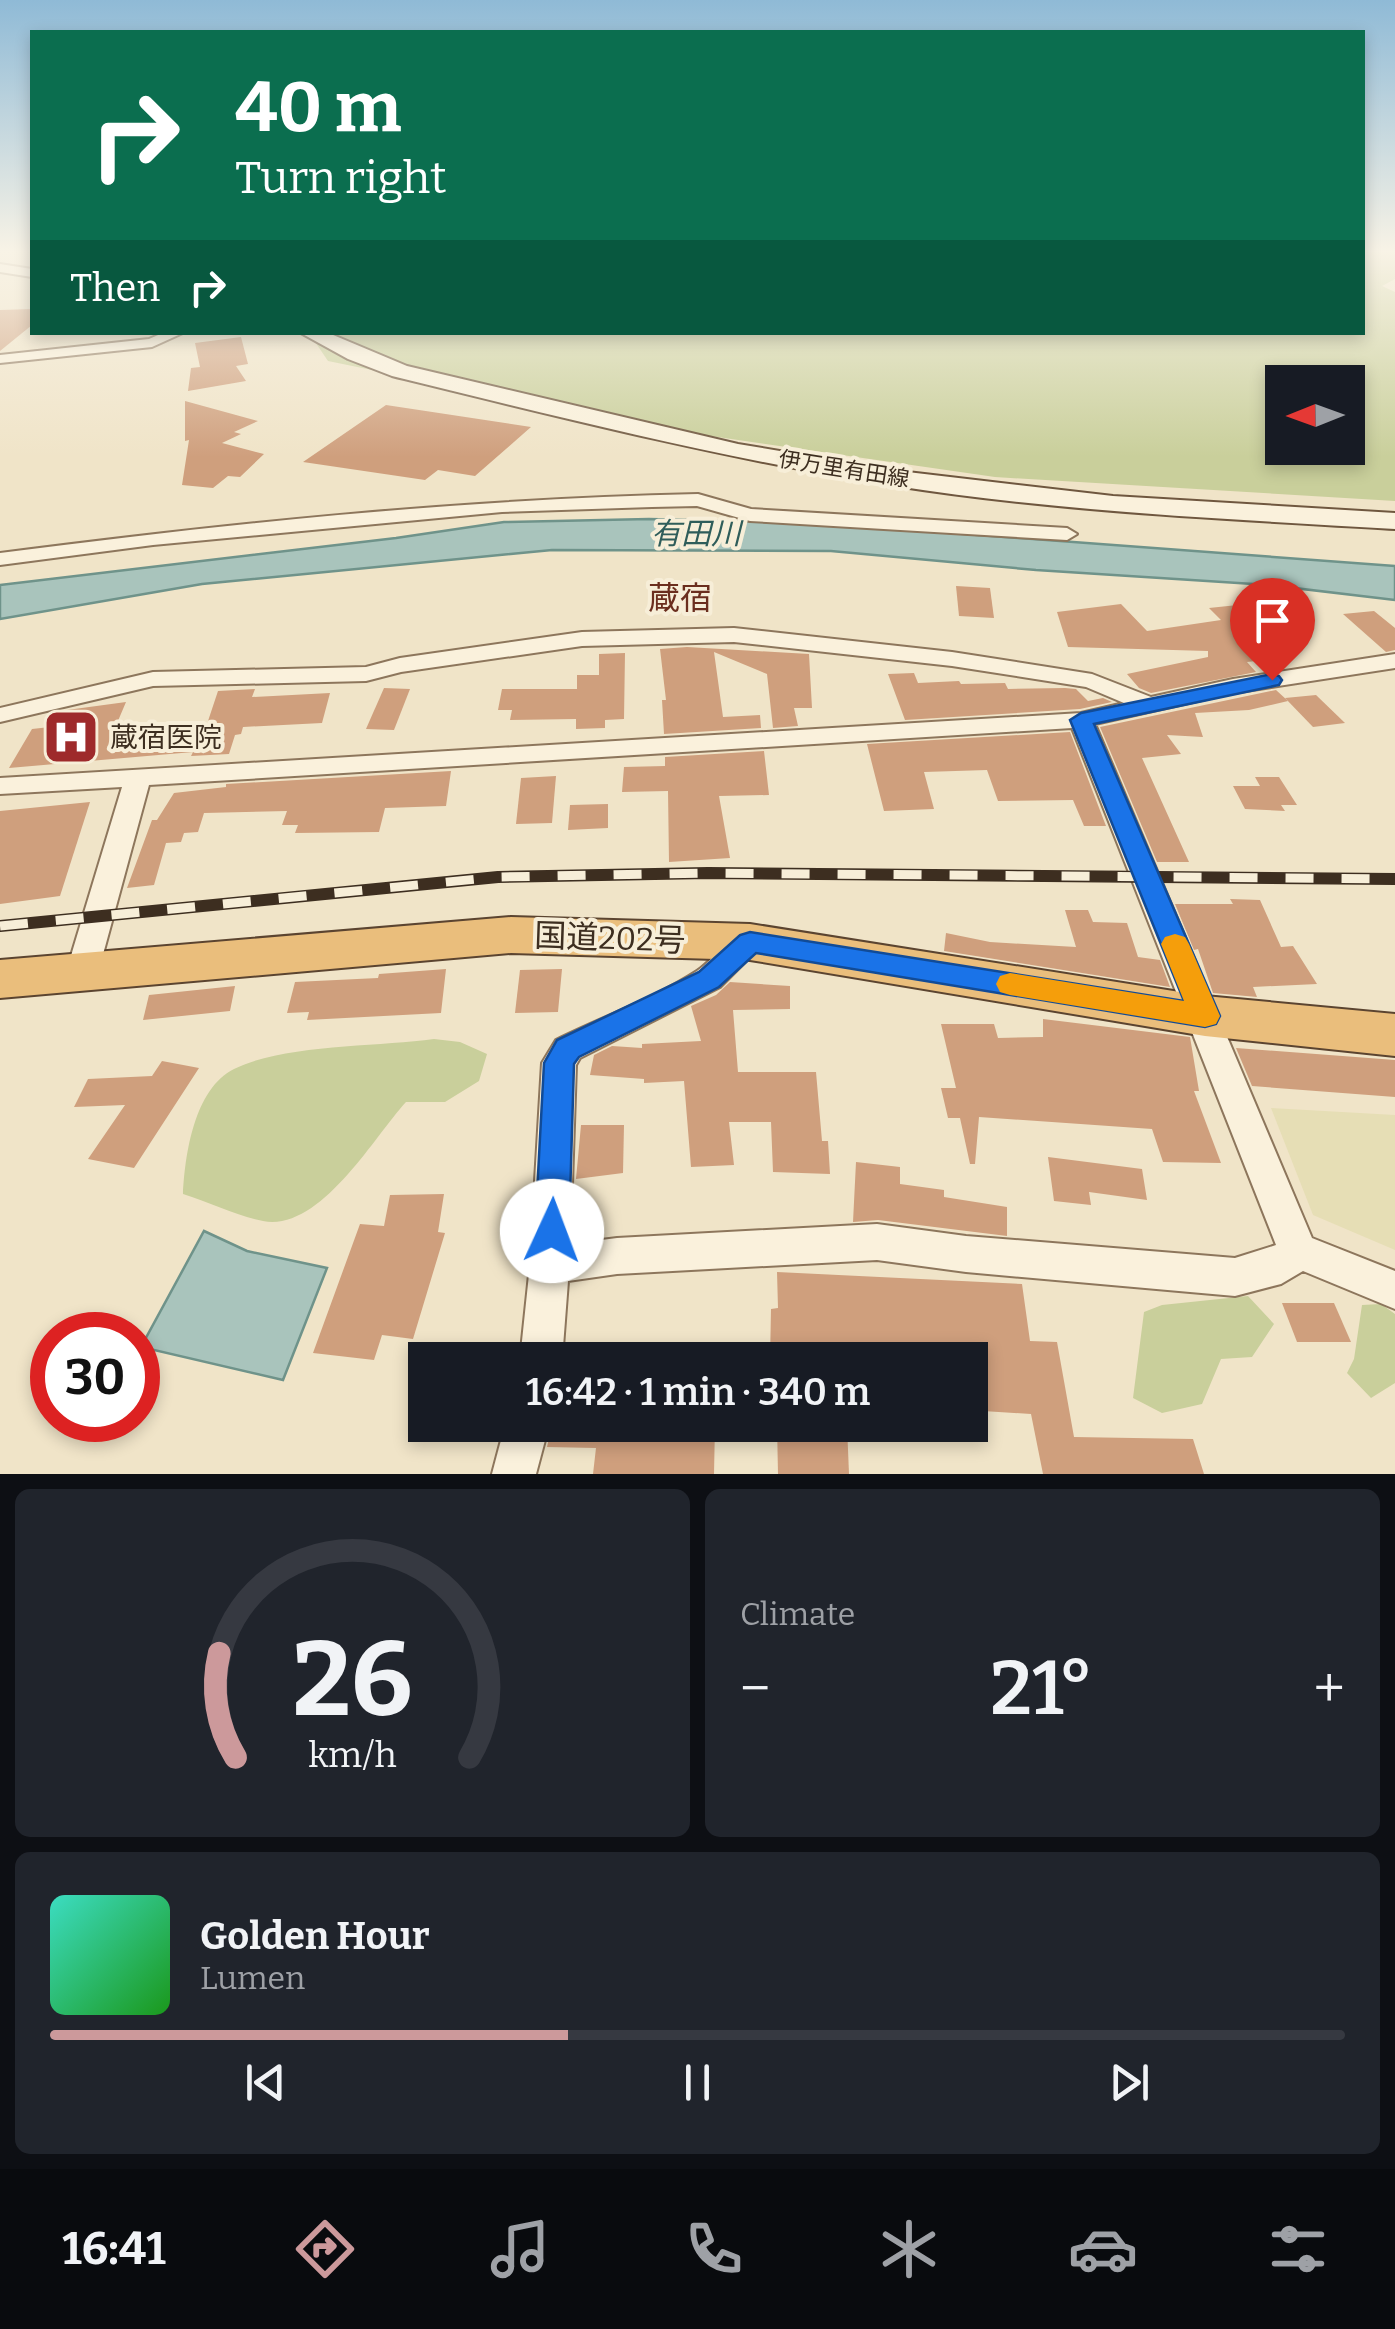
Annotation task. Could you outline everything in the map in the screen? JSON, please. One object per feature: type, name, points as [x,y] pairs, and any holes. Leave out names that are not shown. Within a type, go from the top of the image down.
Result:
[{"type":"highway","name":"国道202号","points":[[0,979],[510,935],[750,942],[1205,1016],[1395,1035]]},
{"type":"main road","name":"伊万里有田線","points":[[315,335],[400,371],[785,460],[1016,495],[1395,522]]},
{"type":"street","points":[[0,359],[152,343],[171,335]]},
{"type":"street","points":[[0,558],[153,539],[502,506],[652,500],[698,500],[750,515],[1067,534]]},
{"type":"street","points":[[0,715],[153,679],[366,674],[400,665],[582,638],[734,635],[933,656],[1092,680],[1149,704]]},
{"type":"street","points":[[0,786],[1081,720],[1233,686],[1395,661]]},
{"type":"street","points":[[1081,720],[1298,1251],[1395,1290]]},
{"type":"street","points":[[83,969],[138,776]]},
{"type":"street","points":[[543,1342],[559,1063],[568,1049],[709,979],[750,942]]},
{"type":"street","points":[[550,1265],[617,1256],[877,1242],[966,1254],[1235,1276],[1281,1266],[1298,1251]]},
{"type":"street","points":[[514,1474],[522,1442]]},
{"type":"shaded area","points":[[1271,1108],[1395,1115],[1395,1250],[1313,1215]]},
{"type":"green space","points":[[1365,320],[1395,320],[1395,501],[995,477],[655,428],[328,361],[310,335],[1365,335]]},
{"type":"green space","points":[[434,1039],[460,1042],[487,1054],[479,1081],[445,1102],[406,1102],[344,1179],[305,1212],[284,1221],[263,1221],[183,1194],[194,1124],[209,1091],[234,1069],[304,1051]]},
{"type":"green space","points":[[1248,1296],[1274,1324],[1252,1357],[1221,1359],[1202,1404],[1162,1413],[1133,1398],[1144,1312],[1162,1305]]},
{"type":"green space","points":[[1381,1304],[1395,1314],[1395,1383],[1371,1398],[1347,1373],[1354,1359],[1362,1305]]},
{"type":"water","name":"有田川","points":[[649,519],[816,523],[1395,566],[1395,600],[1269,585],[1036,570],[831,551],[552,550],[202,584],[0,619],[0,585],[504,522]]},
{"type":"water","points":[[204,1231],[247,1251],[327,1268],[283,1380],[160,1351],[160,1312]]},
{"type":"building","points":[[0,320],[30,320],[30,327],[0,351]]},
{"type":"building","points":[[241,337],[248,364],[236,366],[246,381],[188,391],[191,368],[200,367],[195,343]]},
{"type":"building","points":[[185,401],[258,421],[234,432],[241,434],[222,443],[264,454],[240,477],[228,476],[213,488],[182,485],[189,440],[185,441]]},
{"type":"building","points":[[386,405],[531,427],[475,476],[438,470],[425,480],[303,462]]},
{"type":"building","points":[[956,586],[990,588],[994,618],[959,616]]},
{"type":"building","points":[[1121,604],[1147,631],[1221,620],[1209,608],[1247,604],[1266,623],[1259,624],[1293,657],[1247,662],[1256,672],[1151,693],[1139,688],[1127,674],[1208,657],[1208,651],[1068,647],[1057,612]]},
{"type":"building","points":[[1374,611],[1395,628],[1395,650],[1386,652],[1343,614]]},
{"type":"building","points":[[660,649],[809,654],[812,708],[794,708],[798,726],[773,728],[767,674],[714,652],[723,717],[760,715],[761,728],[664,734],[662,700],[666,700]]},
{"type":"building","points":[[625,653],[624,719],[605,720],[605,728],[576,729],[576,719],[510,720],[512,710],[498,710],[502,689],[577,689],[577,675],[599,675],[599,654]]},
{"type":"building","points":[[914,673],[918,683],[959,681],[1005,683],[1008,689],[1076,689],[1088,701],[1103,698],[1112,702],[1080,709],[905,720],[888,674]]},
{"type":"building","points":[[384,688],[410,689],[394,730],[366,729]]},
{"type":"building","points":[[255,689],[252,697],[330,693],[322,723],[243,727],[241,734],[235,735],[229,754],[191,756],[193,752],[9,768],[32,729],[59,726],[67,710],[126,702],[112,735],[206,727],[218,691]]},
{"type":"building","points":[[1276,690],[1288,701],[1249,710],[1195,713],[1203,737],[1167,735],[1181,754],[1142,758],[1189,862],[1157,862],[1100,727]]},
{"type":"building","points":[[1316,695],[1345,723],[1313,727],[1285,698]]},
{"type":"building","points":[[1070,732],[1106,826],[1084,826],[1073,800],[998,801],[987,770],[924,772],[934,809],[884,811],[867,744]]},
{"type":"building","points":[[764,751],[769,795],[719,796],[730,858],[669,862],[668,791],[622,792],[624,767],[665,766],[665,757]]},
{"type":"building","points":[[451,771],[446,806],[385,808],[379,832],[295,833],[298,825],[282,825],[287,811],[204,813],[198,832],[184,833],[181,842],[166,843],[154,885],[127,888],[152,820],[157,820],[174,793],[226,784]]},
{"type":"building","points":[[556,776],[552,823],[516,824],[521,778]]},
{"type":"building","points":[[1255,777],[1279,777],[1297,805],[1281,805],[1285,811],[1245,809],[1233,786],[1260,786]]},
{"type":"building","points":[[90,802],[60,896],[0,904],[0,811]]},
{"type":"building","points":[[608,804],[608,828],[568,830],[570,805]]},
{"type":"building","points":[[1230,899],[1260,900],[1281,947],[1293,946],[1317,984],[1253,987],[1257,997],[1213,993],[1198,949],[1194,950],[1175,904],[1233,904]]},
{"type":"building","points":[[1065,910],[1088,910],[1093,922],[1127,923],[1138,957],[1160,960],[1170,987],[944,951],[946,933],[990,942],[1076,947]]},
{"type":"building","points":[[446,969],[441,1013],[307,1020],[309,1012],[287,1013],[295,982],[378,978],[379,974]]},
{"type":"building","points":[[562,969],[558,1012],[515,1013],[520,970]]},
{"type":"building","points":[[730,982],[790,986],[790,1009],[733,1010],[738,1072],[816,1072],[822,1141],[828,1141],[830,1174],[773,1172],[771,1122],[729,1122],[734,1165],[691,1167],[684,1081],[644,1083],[644,1079],[590,1075],[594,1055],[612,1046],[642,1048],[642,1044],[701,1041],[691,1006],[716,995]]},
{"type":"building","points":[[235,986],[230,1011],[143,1020],[149,995]]},
{"type":"building","points":[[1043,1019],[1190,1037],[1199,1091],[1194,1091],[1221,1163],[1163,1162],[1152,1129],[979,1117],[975,1164],[970,1164],[960,1118],[948,1118],[941,1088],[956,1088],[941,1024],[994,1024],[998,1038],[1043,1037]]},
{"type":"building","points":[[1236,1048],[1395,1060],[1395,1097],[1252,1086]]},
{"type":"building","points":[[162,1061],[199,1068],[134,1168],[88,1159],[125,1105],[74,1107],[88,1079],[152,1076]]},
{"type":"building","points":[[581,1125],[624,1125],[623,1173],[576,1179]]},
{"type":"building","points":[[1048,1157],[1142,1169],[1147,1200],[1089,1192],[1091,1205],[1054,1201]]},
{"type":"building","points":[[856,1162],[900,1167],[900,1184],[944,1190],[944,1197],[1007,1207],[1007,1236],[878,1220],[853,1222]]},
{"type":"building","points":[[444,1194],[438,1232],[445,1233],[413,1339],[382,1335],[374,1360],[313,1353],[360,1224],[384,1226],[390,1195]]},
{"type":"building","points":[[777,1272],[1022,1284],[1030,1341],[1057,1342],[1074,1437],[1193,1439],[1204,1474],[1043,1474],[1031,1414],[988,1411],[988,1342],[770,1342],[771,1309],[778,1308]]},
{"type":"building","points":[[1282,1303],[1334,1303],[1351,1342],[1297,1342]]},
{"type":"building","points":[[548,1442],[715,1442],[714,1474],[593,1474],[596,1448],[547,1447]]},
{"type":"building","points":[[777,1442],[848,1442],[849,1474],[778,1474]]},
{"type":"railway","points":[[0,926],[498,877],[708,873],[1395,879]]},
{"type":"slow traffic","points":[[1010,984],[1205,1016],[1175,944]]},
{"type":"place","name":"蔵宿医院","points":[[71,737]]},
{"type":"district","name":"蔵宿","points":[[680,598]]},
{"type":"route","points":[[552,1231],[559,1063],[568,1049],[709,979],[750,942],[1205,1016],[1081,720],[1272,680]]}]
